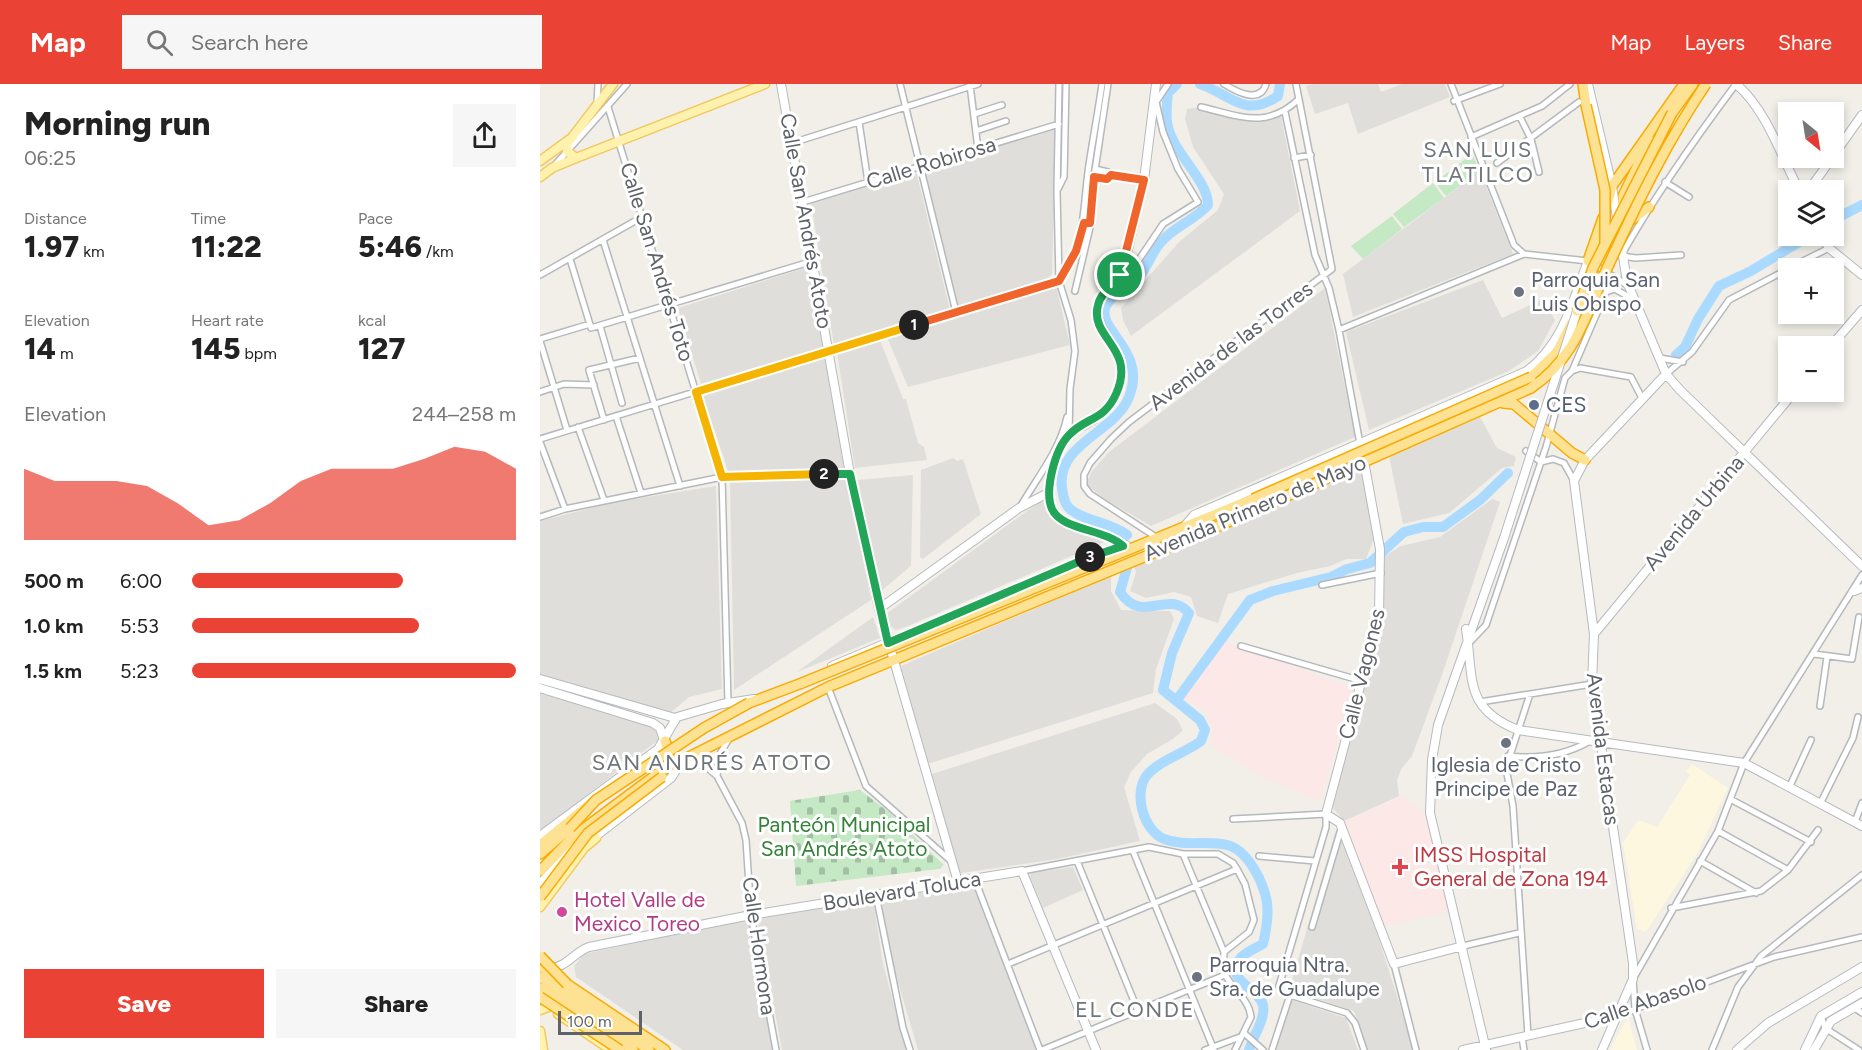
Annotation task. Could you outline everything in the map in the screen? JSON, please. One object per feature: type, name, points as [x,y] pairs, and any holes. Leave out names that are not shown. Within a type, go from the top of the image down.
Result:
[{"type":"highway","points":[[1586,84],[1582,103],[1605,190],[1605,246]]},
{"type":"highway","points":[[1648,207],[1633,219],[1624,211],[1623,196],[1684,84]]},
{"type":"highway","points":[[1588,261],[1599,233],[1612,186],[1692,84]]},
{"type":"highway","name":"Avenida Primero de Mayo","points":[[683,760],[828,687],[1000,614],[1219,526],[1531,388],[1560,364],[1574,345],[1608,264],[1655,171],[1682,119],[1706,84]]},
{"type":"highway","name":"Avenida Primero de Mayo","points":[[540,854],[596,800],[704,728],[761,698],[1183,530],[1531,377],[1557,352],[1577,311],[1593,268],[1668,114]]},
{"type":"highway","points":[[1612,186],[1617,188],[1630,181]]},
{"type":"highway","points":[[1501,403],[1514,404],[1572,453],[1585,460]]},
{"type":"highway","points":[[993,598],[991,608],[1000,614]]},
{"type":"highway","points":[[665,741],[670,756],[683,760]]},
{"type":"highway","points":[[651,755],[660,760],[662,774]]},
{"type":"highway","points":[[540,872],[574,836],[683,760]]},
{"type":"highway","points":[[540,897],[588,833],[662,774]]},
{"type":"highway","points":[[541,840],[569,825]]},
{"type":"highway","points":[[540,872],[553,867]]},
{"type":"highway","points":[[540,956],[567,982]]},
{"type":"highway","points":[[542,967],[665,1050]]},
{"type":"highway","points":[[542,967],[657,1050]]},
{"type":"highway","points":[[540,977],[649,1050]]},
{"type":"highway","points":[[540,988],[633,1050]]},
{"type":"highway","points":[[540,997],[620,1050]]},
{"type":"highway","points":[[572,1023],[594,1024]]},
{"type":"main road","points":[[540,161],[570,139],[613,84]]},
{"type":"main road","points":[[540,177],[552,168],[576,158],[748,87],[765,84]]},
{"type":"main road","points":[[570,139],[567,151],[576,158]]},
{"type":"main road","points":[[540,907],[584,848],[596,838]]},
{"type":"main road","points":[[567,982],[673,1050]]},
{"type":"main road","points":[[540,1002],[544,1009],[572,1023],[611,1050]]},
{"type":"main road","points":[[540,1031],[543,1050]]},
{"type":"street","points":[[597,104],[598,84]]},
{"type":"street","points":[[552,168],[627,84]]},
{"type":"street","name":"Calle San Andrés Atoto","points":[[781,84],[830,350],[850,474],[879,609],[958,882]]},
{"type":"street","points":[[900,84],[956,312]]},
{"type":"street","points":[[792,143],[978,84]]},
{"type":"street","points":[[1019,508],[1042,474],[1060,438],[1068,408],[1075,351],[1071,320],[1059,281],[1057,190],[1059,84]]},
{"type":"street","points":[[1057,190],[1064,177],[1066,84]]},
{"type":"street","points":[[565,509],[540,440],[1059,281],[1076,251],[1087,223],[1088,174],[1102,84]]},
{"type":"street","points":[[1075,291],[1108,84]]},
{"type":"street","points":[[1120,275],[1144,180],[1156,102],[1156,84]]},
{"type":"street","points":[[1069,435],[1105,411],[1119,387],[1122,374],[1121,359],[1103,332],[1097,312],[1100,300],[1120,275],[1134,267],[1163,224],[1198,202],[1178,169],[1163,132],[1156,102],[1168,84]]},
{"type":"street","points":[[1224,84],[1242,94],[1252,95],[1260,93],[1266,84]]},
{"type":"street","points":[[1294,158],[1311,155],[1296,84]]},
{"type":"street","points":[[1451,84],[1514,245],[1524,254]]},
{"type":"street","points":[[1456,101],[1500,84]]},
{"type":"street","points":[[1471,136],[1542,106],[1570,84]]},
{"type":"street","points":[[1586,84],[1612,186],[1621,256],[1629,286],[1666,374],[1862,566]]},
{"type":"street","points":[[1621,256],[1648,207],[1736,84],[1746,92],[1759,112],[1794,180]]},
{"type":"street","points":[[970,85],[978,148]]},
{"type":"street","points":[[1201,107],[1256,120],[1285,112],[1299,99]]},
{"type":"street","points":[[1497,163],[1582,103]]},
{"type":"street","points":[[974,114],[1002,105]]},
{"type":"street","name":"Calle San Andrés Toto","points":[[608,107],[722,477],[728,703]]},
{"type":"street","points":[[1285,112],[1315,255],[1324,276],[1339,330],[1360,444]]},
{"type":"street","points":[[1844,141],[1862,115]]},
{"type":"street","points":[[1520,117],[1531,139],[1539,172]]},
{"type":"street","points":[[976,131],[1006,121]]},
{"type":"street","points":[[859,122],[868,182]]},
{"type":"street","name":"Calle Robirosa","points":[[803,202],[1059,124]]},
{"type":"street","name":"Avenida de las Torres","points":[[1160,539],[1090,494],[1084,486],[1084,475],[1090,463],[1129,422],[1332,269],[1311,155]]},
{"type":"street","points":[[1095,169],[1111,175],[1144,180]]},
{"type":"street","points":[[1094,177],[1107,179],[1111,175]]},
{"type":"street","points":[[1665,182],[1689,197]]},
{"type":"street","points":[[540,275],[642,217]]},
{"type":"street","points":[[603,240],[680,486]]},
{"type":"street","points":[[1810,258],[1830,248],[1862,275]]},
{"type":"street","points":[[1339,330],[1524,254],[1588,261],[1629,286]]},
{"type":"street","points":[[1621,256],[1636,258],[1681,255]]},
{"type":"street","points":[[570,259],[591,328],[813,261]]},
{"type":"street","name":"Avenida Primero de Mayo","points":[[1183,530],[1194,515],[1511,380],[1539,362],[1561,333],[1588,261]]},
{"type":"street","points":[[1574,481],[1585,460],[1642,398],[1666,374],[1683,362],[1698,345],[1729,300],[1778,275]]},
{"type":"street","points":[[1468,644],[1486,625],[1541,462],[1565,378],[1572,371],[1606,292],[1615,289],[1634,300]]},
{"type":"street","points":[[1840,336],[1862,310]]},
{"type":"street","points":[[1485,1048],[1463,946],[1430,813],[1429,790],[1438,725],[1504,538],[1577,311]]},
{"type":"street","points":[[567,430],[540,340],[590,324]]},
{"type":"street","points":[[600,326],[622,403]]},
{"type":"street","points":[[604,420],[589,370],[640,358]]},
{"type":"street","points":[[1660,358],[1683,362]]},
{"type":"street","points":[[1572,371],[1580,368],[1631,377],[1642,398]]},
{"type":"street","points":[[540,393],[564,384],[594,385]]},
{"type":"street","name":"Avenida Urbina","points":[[1594,634],[1786,402]]},
{"type":"street","points":[[1068,408],[1069,435],[1054,466],[1048,493],[1052,510],[1063,521],[1111,537],[1123,546]]},
{"type":"street","points":[[616,416],[641,493]]},
{"type":"street","points":[[1409,423],[1416,440]]},
{"type":"street","points":[[578,427],[604,500]]},
{"type":"street","points":[[1526,451],[1541,462]]},
{"type":"street","points":[[1541,462],[1553,459],[1564,463],[1574,481]]},
{"type":"street","name":"Calle Vagones","points":[[1326,814],[1379,615],[1380,549],[1364,462]]},
{"type":"street","points":[[540,518],[565,509],[604,500],[722,477],[850,474]]},
{"type":"street","name":"Avenida Estacas","points":[[1574,481],[1594,634],[1592,684],[1633,958],[1635,1009],[1647,1050]]},
{"type":"street","points":[[879,609],[1019,508],[1048,493]]},
{"type":"street","name":"Avenida Primero de Mayo","points":[[786,689],[801,679],[993,598],[1123,546],[1138,547]]},
{"type":"street","points":[[1322,585],[1381,573]]},
{"type":"street","points":[[1602,1050],[1633,979],[1671,908],[1718,831],[1732,800],[1744,763],[1858,590],[1862,576]]},
{"type":"street","points":[[1814,654],[1854,658],[1858,617]]},
{"type":"street","points":[[1466,629],[1472,688],[1478,702],[1491,716],[1518,730],[1744,763],[1858,824],[1862,802]]},
{"type":"street","points":[[884,630],[899,638]]},
{"type":"street","points":[[1241,646],[1362,681]]},
{"type":"street","points":[[1820,706],[1827,657]]},
{"type":"street","points":[[540,680],[545,687],[675,718],[668,728],[665,741],[651,755],[541,840]]},
{"type":"street","points":[[1478,702],[1592,684]]},
{"type":"street","points":[[828,687],[866,786],[952,862]]},
{"type":"street","points":[[1524,1050],[1513,806],[1506,775],[1508,756],[1530,694]]},
{"type":"street","name":"Avenida Primero de Mayo","points":[[675,718],[688,712],[761,698]]},
{"type":"street","points":[[610,704],[653,723],[662,731],[665,741]]},
{"type":"street","points":[[1820,804],[1853,738],[1858,717]]},
{"type":"street","points":[[717,776],[721,750],[737,732]]},
{"type":"street","points":[[1789,788],[1811,740]]},
{"type":"street","points":[[1508,756],[1529,758],[1576,749],[1591,741]]},
{"type":"street","points":[[683,760],[705,766],[717,776]]},
{"type":"street","name":"Avenida Primero de Mayo","points":[[540,884],[553,867],[579,843],[596,838],[671,778],[683,760]]},
{"type":"street","name":"Calle Hormona","points":[[717,776],[742,824],[746,840],[751,915],[776,1050]]},
{"type":"street","points":[[1732,800],[1811,842]]},
{"type":"street","points":[[1279,986],[1326,827],[1326,814]]},
{"type":"street","points":[[1233,819],[1326,814],[1335,817],[1342,827],[1394,964],[1416,1050]]},
{"type":"street","points":[[1312,927],[1342,827]]},
{"type":"street","points":[[1671,908],[1756,893],[1788,870],[1818,830]]},
{"type":"street","points":[[1718,831],[1788,870]]},
{"type":"street","name":"Boulevard Toluca","points":[[542,967],[558,967],[589,947],[751,915],[975,880],[1149,847],[1183,854],[1218,854],[1233,863],[1237,869]]},
{"type":"street","points":[[1133,851],[1213,1048]]},
{"type":"street","points":[[1183,854],[1224,952],[1225,975],[1250,1012],[1244,1035],[1235,1050]]},
{"type":"street","points":[[1259,856],[1315,861]]},
{"type":"street","points":[[1077,861],[1138,1011]]},
{"type":"street","points":[[1700,861],[1756,893]]},
{"type":"street","points":[[1008,964],[1155,906],[1237,869],[1245,884],[1254,920],[1248,932],[1224,952]]},
{"type":"street","points":[[1022,871],[1096,1050]]},
{"type":"street","points":[[1712,1050],[1738,987],[1761,956],[1862,875]]},
{"type":"street","points":[[975,880],[1041,1050],[1225,975]]},
{"type":"street","points":[[876,895],[903,1028],[910,1050]]},
{"type":"street","points":[[1394,964],[1519,933]]},
{"type":"street","name":"Calle Abasolo","points":[[1463,1050],[1485,1048],[1525,1036],[1616,1016],[1774,957],[1862,937]]},
{"type":"street","points":[[566,962],[567,982]]},
{"type":"street","points":[[1737,1050],[1768,1023],[1862,967]]},
{"type":"street","points":[[1805,1050],[1821,1016],[1862,992]]},
{"type":"street","points":[[1272,1050],[1290,995],[1347,1014],[1355,1023],[1364,1050]]},
{"type":"street","points":[[1814,1050],[1825,1028],[1862,1003]]},
{"type":"street","points":[[1853,1008],[1862,1013]]},
{"type":"street","points":[[1596,1050],[1616,1016]]},
{"type":"street","points":[[1821,1016],[1825,1028]]},
{"type":"street","points":[[1815,1027],[1825,1028],[1859,1050]]},
{"type":"street","points":[[1244,1035],[1263,1050]]},
{"type":"street","points":[[1205,1050],[1244,1035]]},
{"type":"shaded area","points":[[1378,84],[1381,92],[1402,84],[1445,84],[1450,97],[1358,134],[1348,103],[1315,114],[1306,86]]},
{"type":"shaded area","points":[[1201,107],[1254,122],[1281,116],[1300,211],[1131,336],[1123,320],[1121,308],[1179,242],[1218,210],[1224,194],[1193,147],[1185,119],[1187,109]]},
{"type":"shaded area","points":[[1056,128],[1052,274],[1046,280],[958,306],[925,170]]},
{"type":"shaded area","points":[[916,171],[950,310],[834,345],[811,203]]},
{"type":"shaded area","points":[[1480,171],[1513,254],[1353,317],[1343,274]]},
{"type":"shaded area","points":[[808,267],[824,347],[701,384],[678,308]]},
{"type":"shaded area","points":[[1483,280],[1502,318],[1543,299],[1555,320],[1538,351],[1509,371],[1369,430],[1346,332]]},
{"type":"shaded area","points":[[1056,286],[1070,345],[908,387],[887,337]]},
{"type":"shaded area","points":[[1325,288],[1355,437],[1151,526],[1103,498],[1086,484],[1092,471],[1109,452]]},
{"type":"shaded area","points":[[880,340],[903,399],[906,399],[918,443],[924,447],[927,460],[855,468],[837,353]]},
{"type":"shaded area","points":[[827,357],[845,470],[729,474],[703,395]]},
{"type":"shaded area","points":[[1480,417],[1497,448],[1516,457],[1514,466],[1502,468],[1449,513],[1403,524],[1389,456]]},
{"type":"shaded area","points":[[953,458],[957,461],[963,459],[981,514],[923,559],[920,557],[921,470]]},
{"type":"shaded area","points":[[1362,467],[1376,533],[1366,559],[1346,559],[1330,566],[1297,573],[1228,594],[1218,623],[1197,616],[1191,597],[1174,592],[1146,598],[1130,591],[1136,572],[1133,564]]},
{"type":"shaded area","points":[[913,475],[911,566],[880,592],[858,480]]},
{"type":"shaded area","points":[[847,479],[871,600],[734,690],[730,482]]},
{"type":"shaded area","points":[[716,486],[722,689],[689,697],[669,714],[540,674],[540,521],[615,502]]},
{"type":"shaded area","points":[[1492,499],[1500,502],[1442,675],[1412,756],[1402,768],[1397,780],[1399,796],[1344,821],[1331,806],[1331,799],[1377,641],[1385,556],[1401,546],[1440,537]]},
{"type":"shaded area","points":[[1042,500],[1052,517],[1111,539],[908,626],[896,630],[890,626],[884,618],[886,614]]},
{"type":"shaded area","points":[[1111,576],[1111,591],[1121,610],[1170,611],[1174,619],[1156,669],[1153,693],[931,763],[927,762],[901,666]]},
{"type":"shaded area","points":[[873,617],[880,638],[797,672]]},
{"type":"shaded area","points":[[1225,642],[1354,688],[1320,801],[1269,780],[1211,746],[1211,731],[1204,709],[1180,698]]},
{"type":"shaded area","points":[[540,692],[652,727],[660,733],[661,738],[540,831]]},
{"type":"shaded area","points":[[1155,703],[1177,719],[1183,730],[1173,739],[1147,754],[1131,772],[1124,787],[1140,841],[1057,859],[961,873],[932,774]]},
{"type":"shaded area","points":[[1692,764],[1728,788],[1698,852],[1646,932],[1637,929],[1623,843],[1638,820],[1657,827],[1690,775],[1686,771]]},
{"type":"shaded area","name":"IMSS Hospital General de Zona 194","points":[[1403,796],[1427,815],[1450,912],[1384,926],[1344,821]]},
{"type":"shaded area","points":[[1335,833],[1341,837],[1378,936],[1414,1050],[1368,1050],[1354,1011],[1297,992],[1302,985],[1292,980]]},
{"type":"shaded area","points":[[1073,867],[1083,890],[1043,908],[1030,876],[1031,873]]},
{"type":"shaded area","points":[[968,885],[974,888],[1036,1050],[918,1050],[895,972],[881,899]]},
{"type":"shaded area","points":[[873,900],[883,964],[906,1050],[782,1050],[757,918]]},
{"type":"shaded area","points":[[748,919],[773,1050],[683,1050],[576,977],[574,966],[584,954]]},
{"type":"shaded area","points":[[1292,1000],[1346,1018],[1358,1050],[1275,1050]]},
{"type":"shaded area","points":[[1628,1017],[1637,1050],[1610,1050]]},
{"type":"green space","points":[[1472,154],[1480,171],[1446,196],[1435,182]]},
{"type":"green space","points":[[1433,183],[1444,198],[1404,227],[1393,214]]},
{"type":"green space","points":[[1392,216],[1402,229],[1363,259],[1351,246]]},
{"type":"green space","name":"Panteón Municipal San Andrés Atoto","points":[[860,790],[890,813],[944,865],[939,869],[796,886],[790,801]]},
{"type":"waterway","points":[[1127,535],[1113,527],[1081,516],[1069,508],[1062,488],[1063,473],[1068,460],[1077,449],[1112,420],[1129,397],[1133,381],[1132,366],[1108,324],[1105,315],[1106,306],[1113,297],[1140,275],[1167,236],[1208,205],[1202,185],[1175,144],[1167,122],[1168,93],[1177,84]]},
{"type":"waterway","points":[[1200,84],[1238,103],[1247,105],[1266,103],[1278,96],[1280,84]]},
{"type":"waterway","points":[[1844,214],[1862,205]]},
{"type":"waterway","points":[[1676,355],[1685,347],[1698,319],[1719,286],[1751,271],[1792,246]]},
{"type":"waterway","points":[[1176,701],[1250,600],[1273,591],[1331,577],[1347,569],[1370,563],[1404,532],[1423,527],[1443,527],[1480,500],[1508,473]]},
{"type":"waterway","points":[[1128,564],[1120,592],[1129,602],[1146,607],[1172,604],[1181,606],[1189,613],[1172,653],[1163,690],[1200,720],[1205,730],[1201,741],[1159,765],[1147,775],[1141,791],[1142,810],[1146,820],[1151,828],[1164,839],[1179,843],[1219,844],[1235,848],[1254,868],[1265,895],[1268,908],[1263,944],[1243,955],[1236,967],[1239,979],[1256,994],[1263,1005],[1261,1022],[1249,1050]]},
{"type":"place","name":"Parroquia San Luis Obispo","points":[[1519,292]]},
{"type":"place","name":"CES","points":[[1534,405]]},
{"type":"place","name":"Iglesia de Cristo Principe de Paz","points":[[1506,743]]},
{"type":"place","name":"IMSS Hospital General de Zona 194","points":[[1400,867]]},
{"type":"place","name":"Hotel Valle de Mexico Toreo","points":[[562,912]]},
{"type":"place","name":"Parroquia Ntra. Sra. de Guadalupe","points":[[1197,977]]},
{"type":"district","name":"SAN LUIS TLATILCO","points":[[1478,162]]},
{"type":"district","name":"SAN ANDRÉS ATOTO","points":[[712,762]]},
{"type":"district","name":"EL CONDE","points":[[1135,1009]]},
{"type":"route","points":[[1111,175],[1144,180],[1120,275],[1097,306],[1103,332],[1121,359],[1122,374],[1119,387],[1111,404],[1098,418],[1069,435],[1064,442],[1054,466],[1048,493],[1052,510],[1063,521],[1111,537],[1123,546],[1106,551],[888,643],[850,474],[722,477],[696,392],[1059,281],[1076,251],[1084,223],[1090,223],[1094,177],[1107,179],[1111,175]]}]
